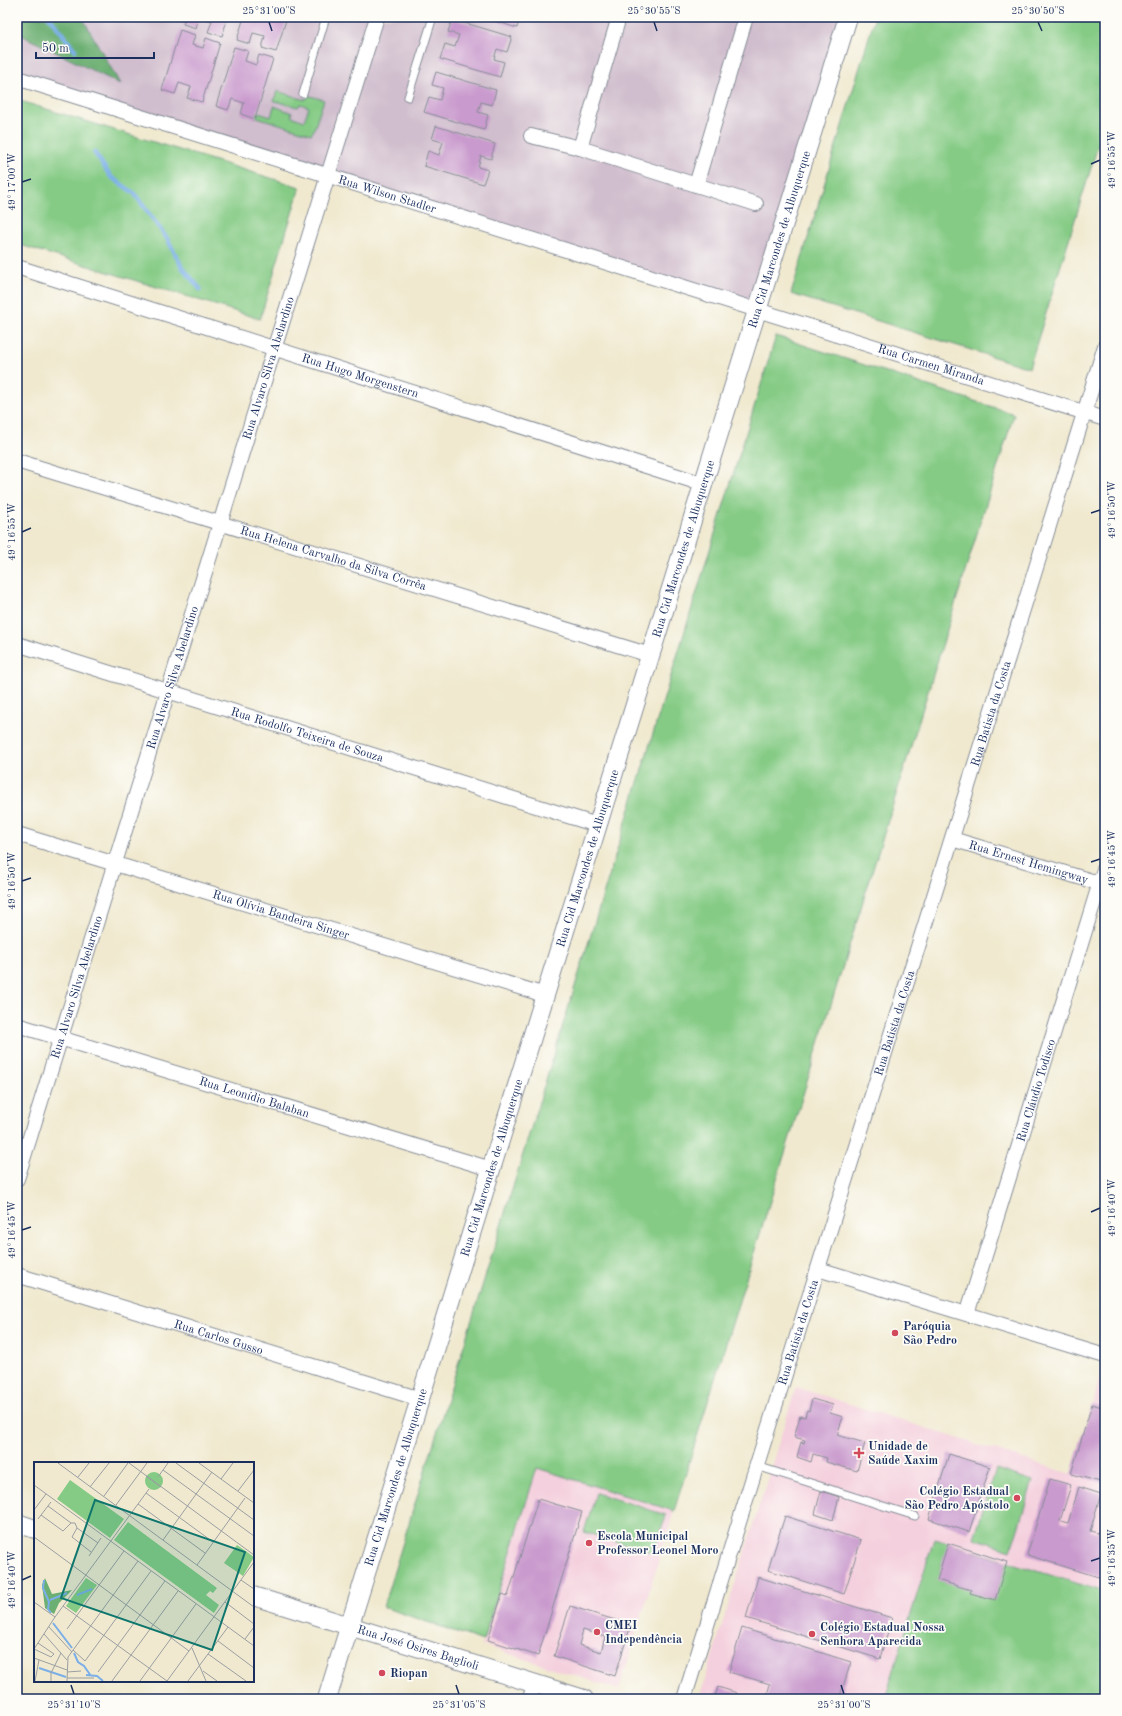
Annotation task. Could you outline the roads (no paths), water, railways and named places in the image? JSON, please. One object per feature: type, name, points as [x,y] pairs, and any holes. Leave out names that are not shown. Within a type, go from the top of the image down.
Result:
[{"type":"street","name":"Rua Alvaro Silva Abelardino","points":[[17,1179],[377,17]]},
{"type":"street","points":[[580,148],[619,17]]},
{"type":"street","points":[[696,185],[746,17]]},
{"type":"street","name":"Rua Cid Marcondes de Albuquerque","points":[[327,1699],[848,17]]},
{"type":"street","name":"Rua Wilson Stadler","points":[[17,78],[757,310]]},
{"type":"street","points":[[531,136],[580,148],[756,204]]},
{"type":"street","name":"Rua Hugo Morgenstern","points":[[17,267],[703,484]]},
{"type":"street","name":"Rua Carmen Miranda","points":[[757,310],[1105,419]]},
{"type":"street","name":"Rua Batista da Costa","points":[[684,1699],[1105,346]]},
{"type":"street","name":"Rua Helena Carvalho da Silva Corrêa","points":[[17,461],[650,654]]},
{"type":"street","name":"Rua Rodolfo Teixeira de Souza","points":[[17,644],[597,825]]},
{"type":"street","name":"Rua Olívia Bandeira Singer","points":[[17,834],[545,995]]},
{"type":"street","name":"Rua Ernest Hemingway","points":[[952,839],[1102,885]]},
{"type":"street","name":"Rua Cláudio Todisco","points":[[967,1314],[1102,885],[1105,866]]},
{"type":"street","name":"Rua Leonídio Balaban","points":[[17,1025],[491,1169]]},
{"type":"street","points":[[818,1269],[1104,1353]]},
{"type":"street","name":"Rua Carlos Gusso","points":[[17,1275],[420,1399]]},
{"type":"street","points":[[17,1523],[34,1529]]},
{"type":"street","name":"Rua José Osires Baglioli","points":[[254,1596],[349,1626],[532,1691],[584,1699]]},
{"type":"lane","points":[[303,94],[326,17]]},
{"type":"lane","points":[[408,97],[433,17]]},
{"type":"lane","points":[[757,1466],[915,1516]]},
{"type":"waterway","points":[[49,17],[75,50]]},
{"type":"waterway","points":[[94,152],[111,177],[134,193],[168,240],[182,267],[200,289]]},
{"type":"place","name":"Paróquia São Pedro","points":[[895,1333]]},
{"type":"place","name":"Unidade de Saúde Xaxim","points":[[859,1453]]},
{"type":"place","name":"Colégio Estadual São Pedro Apóstolo","points":[[1017,1498]]},
{"type":"place","name":"Escola Municipal Professor Leonel Moro","points":[[589,1543]]},
{"type":"place","name":"CMEI Independência","points":[[597,1632]]},
{"type":"place","name":"Colégio Estadual Nossa Senhora Aparecida","points":[[812,1634]]},
{"type":"place","name":"Riopan","points":[[382,1673]]}]
